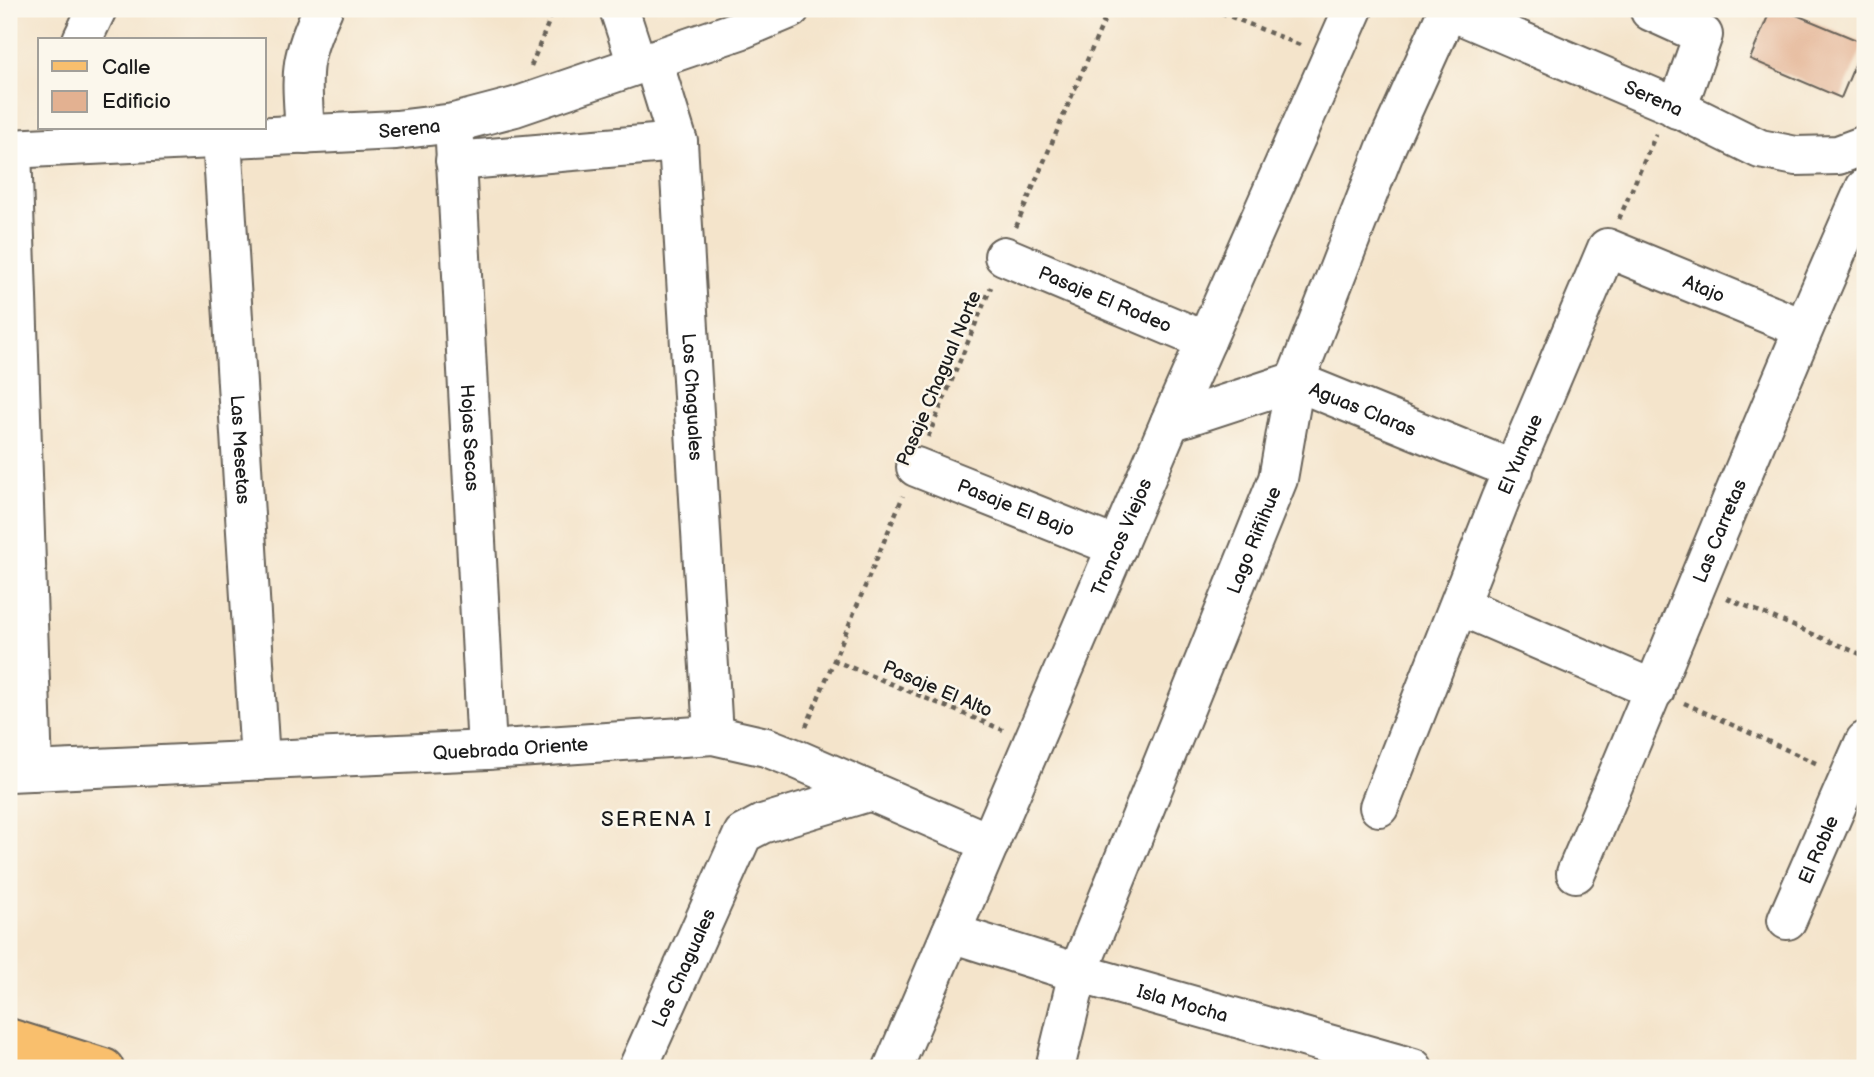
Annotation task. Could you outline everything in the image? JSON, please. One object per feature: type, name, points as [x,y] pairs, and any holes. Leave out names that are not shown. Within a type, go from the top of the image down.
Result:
[{"type":"main road","points":[[9,1038],[104,1068]]},
{"type":"street","points":[[83,38],[97,9]]},
{"type":"street","points":[[305,135],[300,79],[306,46],[323,9]]},
{"type":"street","name":"Los Chaguales","points":[[619,9],[645,62],[678,142],[713,735]]},
{"type":"street","name":"Serena","points":[[455,142],[515,107],[790,9]]},
{"type":"street","name":"Troncos Viejos","points":[[893,1068],[1170,422],[1353,9]]},
{"type":"street","name":"Serena","points":[[1447,9],[1673,107],[1760,149],[1796,156],[1838,155],[1865,145]]},
{"type":"street","name":"Lago Riñihue","points":[[1055,1068],[1078,973],[1278,479],[1295,382],[1387,145],[1447,9]]},
{"type":"street","points":[[1668,14],[1703,35],[1673,107]]},
{"type":"street","name":"Serena","points":[[10,149],[66,137],[222,138],[305,135],[455,142],[678,142]]},
{"type":"street","name":"Las Mesetas","points":[[222,138],[260,761]]},
{"type":"street","name":"Hojas Secas","points":[[455,142],[487,750]]},
{"type":"street","points":[[10,149],[21,771]]},
{"type":"street","name":"Las Carretas","points":[[1576,873],[1655,690],[1802,328],[1865,188]]},
{"type":"street","name":"Atajo","points":[[1606,248],[1802,328]]},
{"type":"street","name":"El Yunque","points":[[1379,807],[1606,248]]},
{"type":"street","name":"Pasaje El Rodeo","points":[[1004,256],[1206,341]]},
{"type":"street","name":"Aguas Claras","points":[[1170,422],[1295,382],[1514,470]]},
{"type":"street","name":"Pasaje El Bajo","points":[[916,467],[1117,547]]},
{"type":"street","points":[[1460,606],[1655,690]]},
{"type":"street","name":"Quebrada Oriente","points":[[21,771],[487,750],[713,735],[766,747],[794,758],[990,844]]},
{"type":"street","name":"El Roble","points":[[1787,920],[1865,741]]},
{"type":"street","name":"Los Chaguales","points":[[638,1068],[743,834],[762,824],[868,792]]},
{"type":"street","name":"Isla Mocha","points":[[951,933],[1078,973],[1413,1068]]},
{"type":"path","points":[[515,107],[554,9]]},
{"type":"path","name":"Pasaje Chagual Norte","points":[[794,758],[1109,9]]},
{"type":"path","points":[[1212,9],[1330,58]]},
{"type":"path","points":[[1606,248],[1673,107]]},
{"type":"path","points":[[1697,585],[1865,656]]},
{"type":"path","name":"Pasaje El Alto","points":[[833,660],[1033,743]]},
{"type":"path","points":[[1655,690],[1850,779]]},
{"type":"building","points":[[1771,9],[1782,9],[1864,43],[1841,98],[1750,59]]},
{"type":"district","name":"SERENA I","points":[[657,819]]}]
